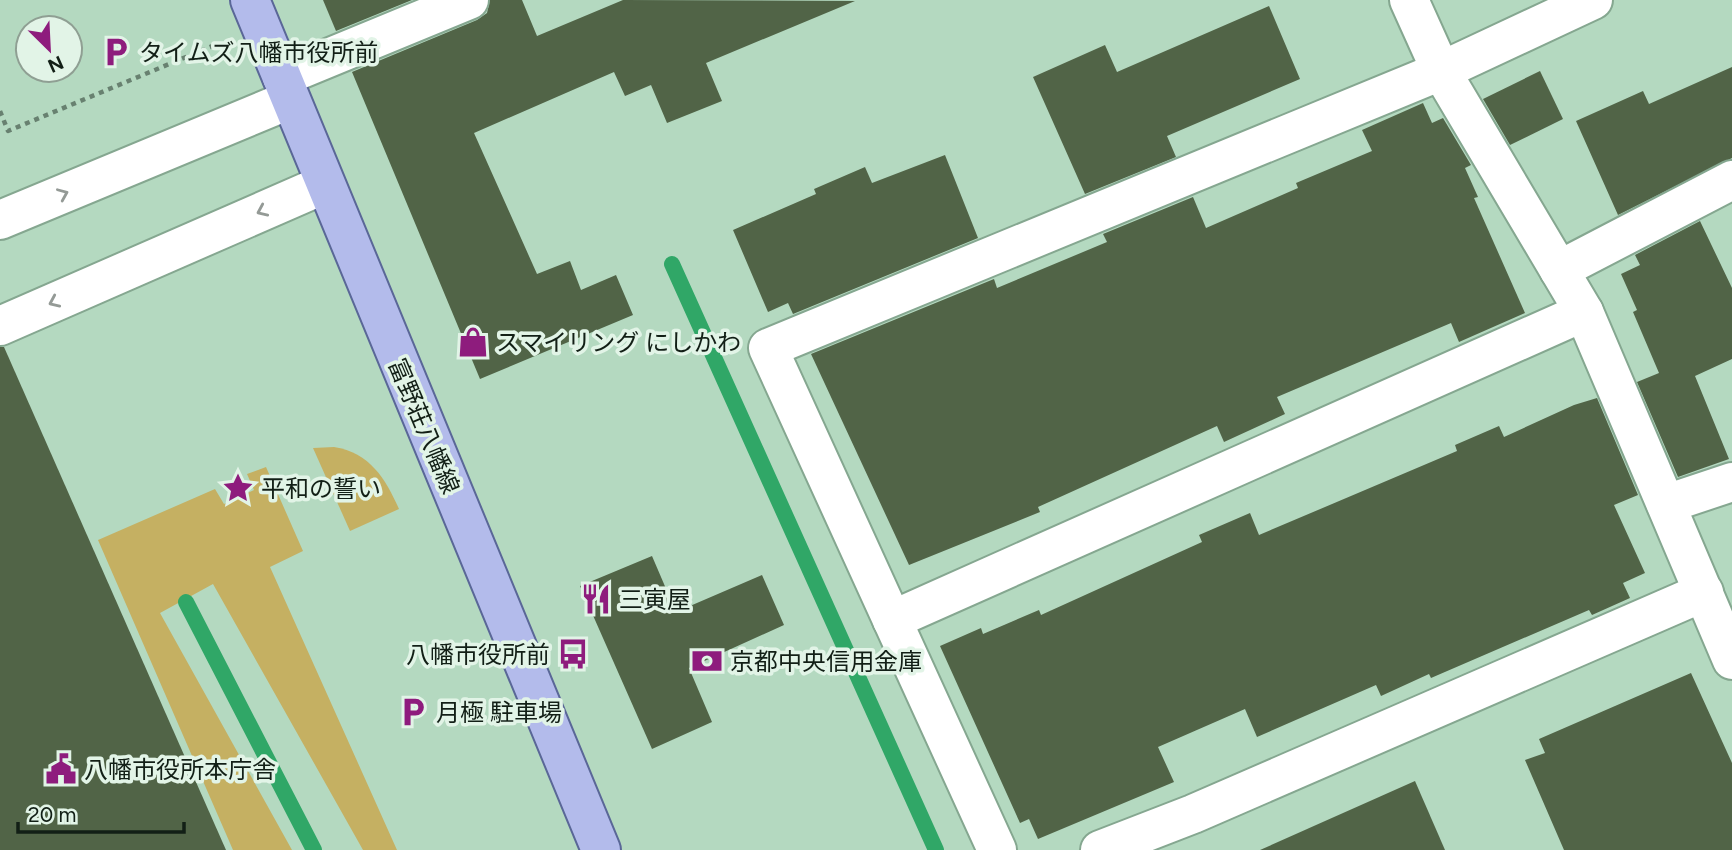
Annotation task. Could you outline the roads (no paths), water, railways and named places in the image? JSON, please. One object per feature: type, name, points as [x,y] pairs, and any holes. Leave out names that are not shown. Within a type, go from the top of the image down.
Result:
[{"type":"main road","name":"富野荘八幡線","points":[[255,13],[601,850]]},
{"type":"street","points":[[0,220],[469,0]]},
{"type":"street","points":[[1409,0],[1441,71],[1584,312],[1732,660]]},
{"type":"street","points":[[997,850],[768,348],[1441,71],[1593,0]]},
{"type":"street","points":[[1559,270],[1732,180]]},
{"type":"street","points":[[0,326],[325,184]]},
{"type":"street","points":[[892,620],[1584,312]]},
{"type":"street","points":[[1666,504],[1732,481]]},
{"type":"street","points":[[1100,850],[1193,814],[1704,592]]},
{"type":"waterway","points":[[672,264],[936,850]]},
{"type":"waterway","points":[[186,602],[314,850]]},
{"type":"place","name":"タイムズ八幡市役所前","points":[[116,52]]},
{"type":"place","name":"スマイリング にしかわ","points":[[473,342]]},
{"type":"place","name":"平和の誓い","points":[[238,488]]},
{"type":"place","name":"三寅屋","points":[[596,599]]},
{"type":"place","name":"八幡市役所前","points":[[573,654]]},
{"type":"place","name":"京都中央信用金庫","points":[[707,661]]},
{"type":"place","name":"月極 駐車場","points":[[413,712]]},
{"type":"place","name":"八幡市役所本庁舎","points":[[61,769]]}]
